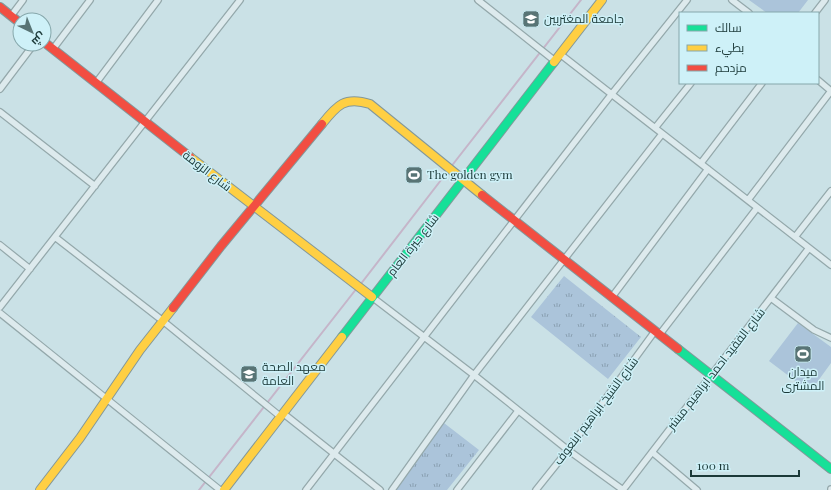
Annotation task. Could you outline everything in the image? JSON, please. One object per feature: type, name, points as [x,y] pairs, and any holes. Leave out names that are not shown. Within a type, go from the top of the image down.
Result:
[{"type":"street","points":[[0,8],[11,16],[23,0]]},
{"type":"street","points":[[53,49],[90,0]]},
{"type":"street","points":[[96,83],[158,0]]},
{"type":"street","points":[[0,307],[240,0]]},
{"type":"street","points":[[478,0],[655,128],[831,265]]},
{"type":"street","name":"شارع جبرة العام","points":[[224,490],[602,0]]},
{"type":"street","points":[[306,490],[611,95],[687,0]]},
{"type":"street","points":[[732,0],[746,12]]},
{"type":"street","points":[[816,12],[825,0]]},
{"type":"street","name":"شارع الزومة","points":[[53,49],[254,207],[372,297]]},
{"type":"street","points":[[0,89],[28,52]]},
{"type":"street","points":[[748,200],[831,91],[819,81]]},
{"type":"street","points":[[655,128],[690,84]]},
{"type":"street","points":[[701,163],[761,84]]},
{"type":"street","points":[[40,490],[107,399],[140,350],[221,246],[335,108],[346,101],[359,100],[370,104],[463,180],[831,469]]},
{"type":"street","points":[[0,112],[95,186]]},
{"type":"street","points":[[392,490],[474,375],[662,134]]},
{"type":"street","points":[[612,297],[708,169]]},
{"type":"street","points":[[795,237],[831,191]]},
{"type":"street","name":"شارع الشيخ ابراهيم ابنعوف","points":[[536,490],[658,332],[757,208]]},
{"type":"street","points":[[55,237],[282,415],[335,453],[380,490]]},
{"type":"street","points":[[0,245],[30,269]]},
{"type":"street","name":"شارع الفقيد احمد ابراهيم مبشر","points":[[623,490],[809,248]]},
{"type":"street","points":[[372,297],[474,375],[568,450],[623,490]]},
{"type":"street","points":[[770,298],[814,330],[831,338]]},
{"type":"street","points":[[0,313],[220,490]]},
{"type":"street","points":[[457,490],[518,411]]},
{"type":"street","points":[[652,452],[697,490]]},
{"type":"green space","points":[[749,0],[808,0],[799,12],[766,12]]},
{"type":"green space","points":[[564,276],[641,337],[608,379],[531,317]]},
{"type":"green space","name":"ميدان المشترى","points":[[798,323],[831,347],[831,363],[810,392],[769,361]]},
{"type":"green space","points":[[444,423],[479,450],[447,490],[393,490]]},
{"type":"waterway","points":[[450,168],[581,0]]},
{"type":"waterway","points":[[360,285],[448,171]]},
{"type":"waterway","points":[[199,490],[357,288]]},
{"type":"traffic: fast","points":[[342,337],[554,62]]},
{"type":"traffic: fast","points":[[678,349],[831,469]]},
{"type":"traffic: slow","points":[[554,62],[602,0]]},
{"type":"traffic: slow","points":[[322,124],[332,112],[342,104],[354,101],[370,104],[482,195]]},
{"type":"traffic: slow","points":[[190,157],[372,297]]},
{"type":"traffic: slow","points":[[40,490],[80,438],[140,350],[173,308]]},
{"type":"traffic: slow","points":[[224,490],[342,337]]},
{"type":"traffic: jam","points":[[0,7],[12,17]]},
{"type":"traffic: jam","points":[[52,48],[190,157]]},
{"type":"traffic: jam","points":[[173,308],[221,246],[322,124]]},
{"type":"traffic: jam","points":[[482,195],[678,349]]},
{"type":"place","name":"جامعة المغتربين","points":[[531,19]]},
{"type":"place","name":"The golden gym","points":[[414,175]]},
{"type":"place","name":"ميدان المشترى","points":[[803,354]]},
{"type":"place","name":"معهد الصحة العامة","points":[[249,374]]}]
